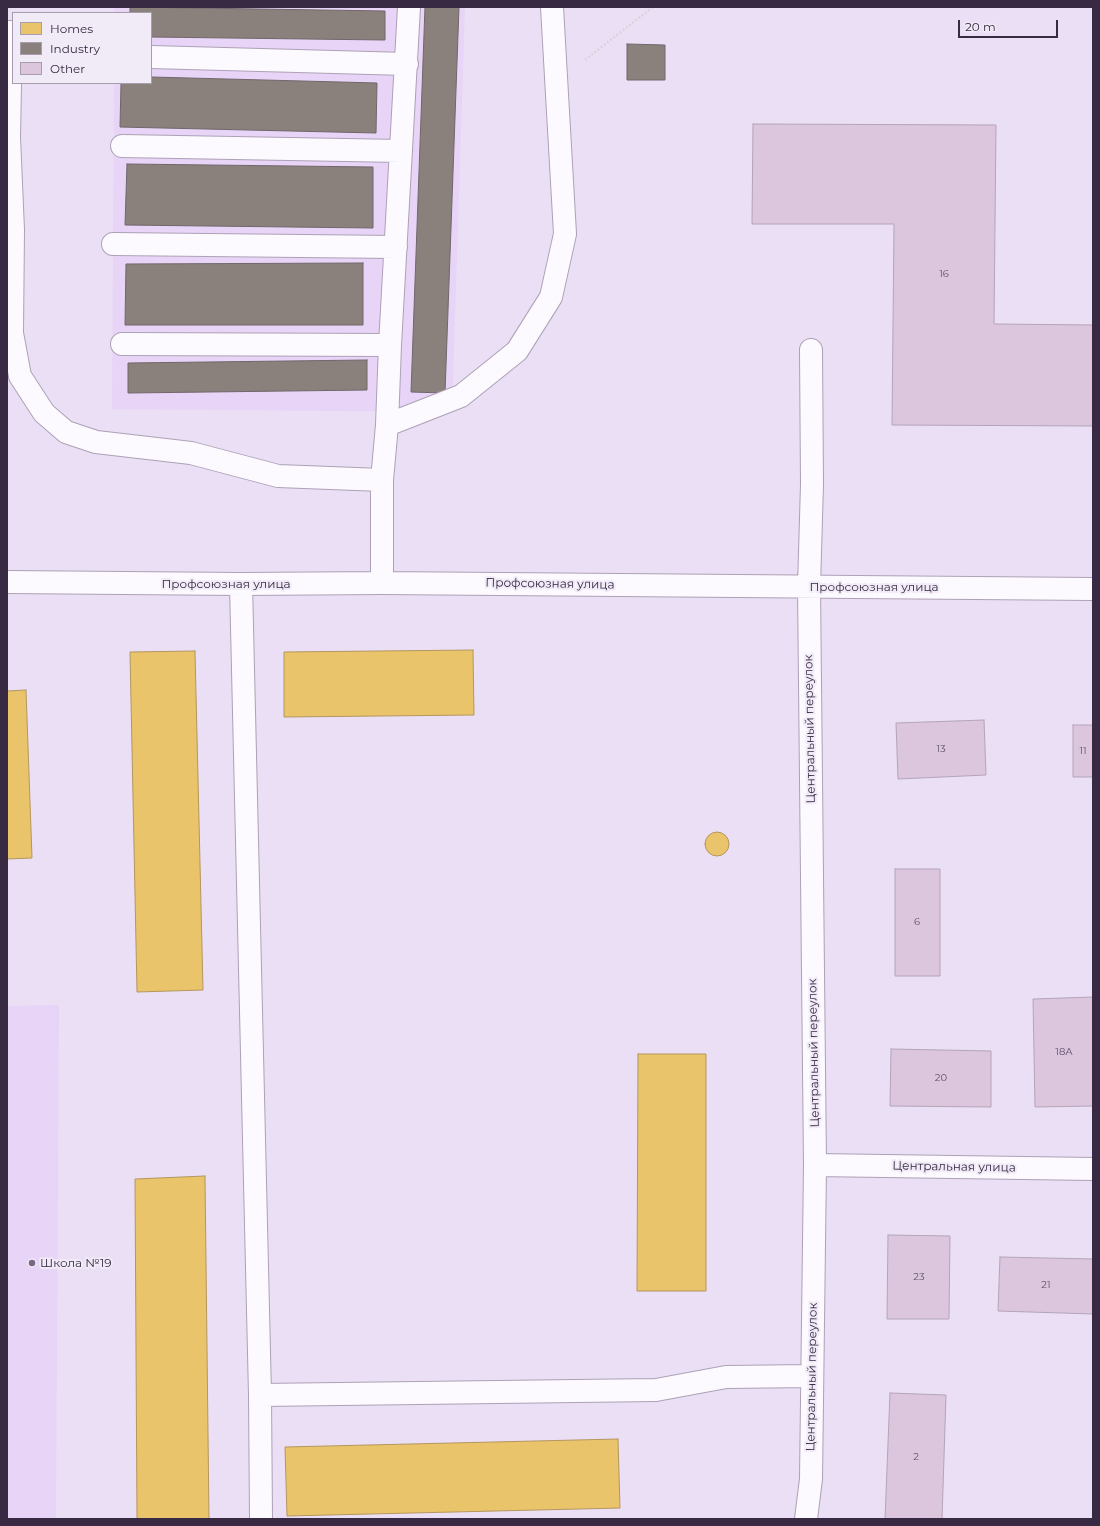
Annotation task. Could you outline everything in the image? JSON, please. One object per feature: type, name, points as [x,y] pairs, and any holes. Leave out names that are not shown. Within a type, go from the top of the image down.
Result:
[{"type":"street","points":[[382,583],[382,480],[387,425],[390,345],[407,64],[409,7]]},
{"type":"street","points":[[387,425],[461,396],[517,351],[551,297],[565,234],[552,7]]},
{"type":"street","points":[[7,32],[11,32],[8,137],[10,333],[20,376],[44,413],[66,432],[96,442],[191,453],[278,476],[382,480]]},
{"type":"street","points":[[152,57],[407,64]]},
{"type":"street","points":[[122,146],[401,151]]},
{"type":"street","points":[[113,244],[396,247]]},
{"type":"street","points":[[122,344],[390,345]]},
{"type":"street","name":"Центральный переулок","points":[[806,1519],[811,1479],[815,1165],[809,587],[812,484],[811,350]]},
{"type":"street","name":"Профсоюзная улица","points":[[7,582],[241,584],[382,583],[1093,589]]},
{"type":"street","points":[[241,584],[260,1395],[261,1519]]},
{"type":"street","name":"Центральная улица","points":[[815,1165],[1093,1169]]},
{"type":"street","points":[[260,1395],[656,1390],[726,1377],[812,1376]]},
{"type":"path","points":[[557,89],[572,71],[653,7]]},
{"type":"shaded area","points":[[114,7],[465,7],[452,412],[112,409],[114,84],[152,84],[152,12],[114,12]]},
{"type":"shaded area","name":"Школа №19","points":[[59,1005],[56,1519],[7,1519],[7,1006]]},
{"type":"building: Homes","points":[[473,650],[474,715],[284,717],[284,652]]},
{"type":"building: Homes","points":[[195,651],[203,990],[137,992],[130,652]]},
{"type":"building: Homes","points":[[26,690],[32,858],[7,859],[7,691]]},
{"type":"building: Homes","points":[[717,832],[725,836],[729,844],[725,852],[717,856],[709,852],[705,844],[709,836]]},
{"type":"building: Homes","points":[[638,1054],[706,1054],[706,1291],[637,1291]]},
{"type":"building: Homes","points":[[205,1176],[209,1519],[137,1519],[135,1179]]},
{"type":"building: Homes","points":[[618,1439],[620,1508],[287,1516],[285,1447]]},
{"type":"building: Industry","points":[[130,7],[385,11],[385,40],[152,37],[152,12],[130,12]]},
{"type":"building: Industry","points":[[425,7],[459,7],[445,393],[411,392]]},
{"type":"building: Industry","points":[[627,44],[665,45],[665,80],[627,80]]},
{"type":"building: Industry","points":[[152,77],[377,83],[376,133],[120,127],[121,84],[152,84]]},
{"type":"building: Industry","points":[[127,164],[373,167],[373,228],[125,225]]},
{"type":"building: Industry","points":[[363,263],[363,325],[125,325],[126,264]]},
{"type":"building: Industry","points":[[367,360],[367,390],[128,393],[128,363]]},
{"type":"building: Other","points":[[753,124],[996,125],[994,324],[1093,325],[1093,426],[892,425],[894,224],[752,224]]},
{"type":"building: Other","points":[[984,720],[986,775],[898,779],[896,723]]},
{"type":"building: Other","points":[[1073,725],[1093,725],[1093,777],[1073,777]]},
{"type":"building: Other","points":[[895,869],[940,869],[940,976],[895,976]]},
{"type":"building: Other","points":[[1093,997],[1093,1106],[1035,1107],[1033,999]]},
{"type":"building: Other","points":[[891,1049],[991,1051],[991,1107],[890,1106]]},
{"type":"building: Other","points":[[888,1235],[950,1236],[949,1319],[887,1319]]},
{"type":"building: Other","points":[[1000,1257],[1093,1259],[1093,1314],[998,1311]]},
{"type":"building: Other","points":[[890,1393],[946,1395],[942,1519],[885,1519]]},
{"type":"place","name":"Школа №19","points":[[32,1263]]}]
